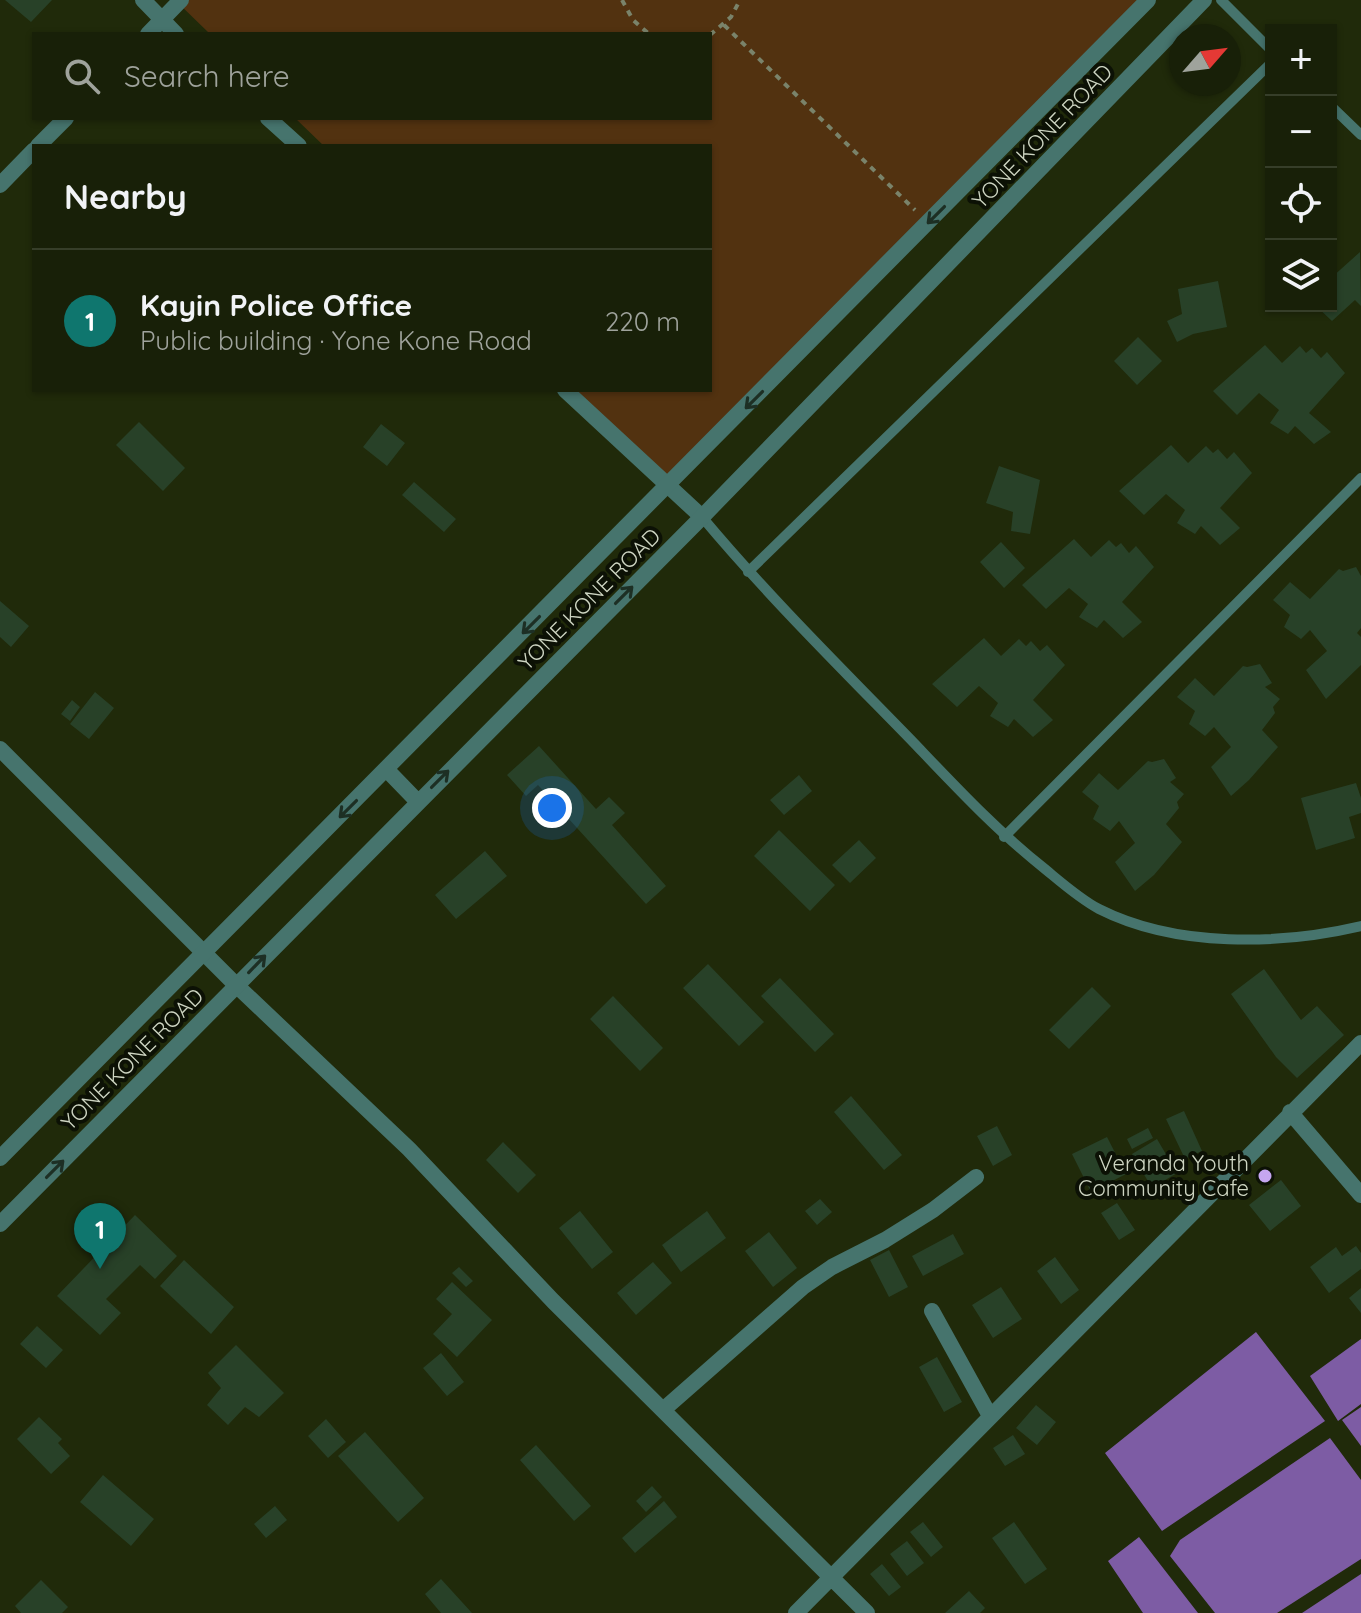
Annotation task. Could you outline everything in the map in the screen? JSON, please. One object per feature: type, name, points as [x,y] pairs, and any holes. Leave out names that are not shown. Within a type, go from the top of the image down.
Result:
[{"type":"street","points":[[143,0],[174,32]]},
{"type":"street","points":[[150,32],[181,0]]},
{"type":"street","points":[[0,1158],[1148,0]]},
{"type":"street","name":"YONE KONE ROAD","points":[[0,1224],[702,517],[1204,0]]},
{"type":"street","points":[[40,144],[64,120]]},
{"type":"street","points":[[270,120],[297,144]]},
{"type":"street","points":[[0,185],[32,152]]},
{"type":"street","points":[[567,392],[702,517]]},
{"type":"street","points":[[0,749],[236,985],[409,1149],[553,1301],[867,1613]]},
{"type":"street","points":[[387,770],[418,802]]},
{"type":"street","points":[[796,1613],[1361,1043]]},
{"type":"street","points":[[1290,1112],[1361,1195]]},
{"type":"street","points":[[663,1410],[803,1287],[832,1267],[885,1240],[933,1210],[976,1177]]},
{"type":"street","points":[[932,1311],[990,1416]]},
{"type":"lane","points":[[1221,0],[1265,44]]},
{"type":"lane","points":[[748,572],[1265,69]]},
{"type":"lane","points":[[1337,112],[1361,135]]},
{"type":"lane","points":[[1004,837],[1361,478]]},
{"type":"lane","points":[[702,517],[748,572],[1004,837],[1099,909],[1146,927],[1208,938],[1267,939],[1323,935],[1361,926]]},
{"type":"path","points":[[622,0],[633,20],[647,32]]},
{"type":"path","points":[[712,34],[724,25],[740,0]]},
{"type":"path","points":[[724,25],[928,223]]},
{"type":"shaded area","points":[[175,0],[1148,0],[669,485],[574,392],[712,392],[712,144],[322,144],[297,120],[712,120],[712,32],[208,32]]},
{"type":"shaded area","points":[[1256,1332],[1325,1421],[1162,1531],[1105,1453]]},
{"type":"shaded area","points":[[1361,1339],[1361,1404],[1338,1421],[1310,1376]]},
{"type":"shaded area","points":[[1361,1407],[1361,1446],[1342,1420]]},
{"type":"shaded area","points":[[1330,1438],[1361,1480],[1361,1559],[1277,1613],[1215,1613],[1170,1556],[1180,1540]]},
{"type":"shaded area","points":[[1139,1537],[1198,1613],[1143,1613],[1108,1561]]},
{"type":"shaded area","points":[[1361,1574],[1361,1613],[1302,1613]]},
{"type":"building","points":[[5,0],[52,0],[31,22]]},
{"type":"building","points":[[1360,252],[1361,306],[1355,300],[1332,321],[1322,312],[1337,312],[1337,273]]},
{"type":"building","points":[[1218,281],[1227,327],[1193,334],[1177,342],[1167,321],[1182,314],[1178,289]]},
{"type":"building","points":[[1138,337],[1162,361],[1137,385],[1114,361]]},
{"type":"building","points":[[1265,345],[1282,363],[1300,346],[1306,353],[1312,348],[1321,358],[1327,352],[1345,373],[1309,413],[1331,432],[1314,444],[1295,426],[1288,434],[1270,423],[1279,410],[1259,393],[1237,415],[1213,391]]},
{"type":"building","points":[[139,422],[185,468],[163,491],[116,445]]},
{"type":"building","points":[[381,424],[405,443],[387,466],[363,447]]},
{"type":"building","points":[[1171,445],[1188,463],[1206,446],[1213,453],[1218,449],[1227,459],[1234,452],[1252,473],[1220,508],[1240,528],[1220,545],[1201,526],[1195,534],[1177,523],[1185,510],[1166,494],[1144,515],[1119,491]]},
{"type":"building","points":[[999,466],[1040,480],[1030,534],[1011,531],[1013,512],[986,503]]},
{"type":"building","points":[[414,482],[456,519],[444,532],[402,495]]},
{"type":"building","points":[[1074,539],[1091,557],[1109,540],[1116,547],[1121,543],[1129,553],[1136,546],[1154,567],[1122,602],[1142,622],[1123,638],[1104,620],[1097,628],[1079,617],[1088,604],[1069,588],[1046,609],[1022,585]]},
{"type":"building","points":[[1001,542],[1025,568],[1004,588],[980,562]]},
{"type":"building","points":[[1356,567],[1361,576],[1361,628],[1357,633],[1361,637],[1361,665],[1326,699],[1306,670],[1327,651],[1310,630],[1301,639],[1284,627],[1290,615],[1273,600],[1290,582],[1310,599],[1339,569],[1343,571]]},
{"type":"building","points":[[0,601],[29,626],[11,647],[0,637]]},
{"type":"building","points":[[984,638],[1001,656],[1019,639],[1026,646],[1031,641],[1040,651],[1047,645],[1065,665],[1033,700],[1053,720],[1033,737],[1014,719],[1008,727],[990,716],[998,703],[979,686],[957,707],[932,684]]},
{"type":"building","points":[[1260,664],[1272,683],[1265,687],[1280,699],[1273,707],[1275,713],[1262,730],[1278,747],[1231,796],[1211,767],[1231,747],[1214,727],[1205,736],[1189,724],[1195,711],[1177,697],[1195,678],[1214,696],[1243,666]]},
{"type":"building","points":[[95,692],[114,708],[89,739],[70,724]]},
{"type":"building","points":[[72,700],[80,707],[70,721],[61,714]]},
{"type":"building","points":[[539,746],[596,809],[609,797],[625,813],[612,825],[666,886],[646,904],[538,785],[526,796],[507,775]]},
{"type":"building","points":[[1164,759],[1176,778],[1170,782],[1184,794],[1177,802],[1179,808],[1166,824],[1182,842],[1154,875],[1135,891],[1115,862],[1135,843],[1119,821],[1110,831],[1093,819],[1099,806],[1082,792],[1099,773],[1118,790],[1148,761]]},
{"type":"building","points":[[799,775],[812,791],[784,815],[770,800]]},
{"type":"building","points":[[1356,783],[1361,798],[1361,813],[1349,817],[1355,838],[1316,850],[1301,798]]},
{"type":"building","points":[[779,830],[835,885],[810,911],[754,856]]},
{"type":"building","points":[[859,840],[876,858],[850,883],[832,865]]},
{"type":"building","points":[[485,851],[507,876],[456,919],[435,895]]},
{"type":"building","points":[[708,964],[764,1022],[739,1046],[683,988]]},
{"type":"building","points":[[1264,969],[1301,1020],[1317,1006],[1344,1035],[1297,1078],[1276,1057],[1231,994]]},
{"type":"building","points":[[780,978],[834,1034],[815,1052],[761,996]]},
{"type":"building","points":[[1092,987],[1111,1006],[1069,1049],[1049,1030]]},
{"type":"building","points":[[613,996],[663,1048],[640,1071],[590,1019]]},
{"type":"building","points":[[851,1096],[902,1155],[884,1170],[834,1112]]},
{"type":"building","points":[[1184,1111],[1202,1151],[1185,1159],[1166,1119]]},
{"type":"building","points":[[997,1126],[1012,1155],[993,1166],[977,1136]]},
{"type":"building","points":[[1148,1128],[1153,1138],[1132,1149],[1127,1139]]},
{"type":"building","points":[[1107,1137],[1126,1174],[1091,1192],[1072,1154]]},
{"type":"building","points":[[1157,1139],[1177,1173],[1152,1188],[1132,1154]]},
{"type":"building","points":[[503,1142],[536,1175],[518,1193],[486,1160]]},
{"type":"building","points":[[1281,1180],[1301,1206],[1270,1231],[1249,1205]]},
{"type":"building","points":[[820,1199],[832,1212],[817,1225],[805,1211]]},
{"type":"building","points":[[1117,1203],[1135,1230],[1119,1240],[1101,1213]]},
{"type":"building","points":[[580,1211],[613,1252],[592,1269],[559,1228]]},
{"type":"building","points":[[707,1211],[726,1238],[681,1272],[662,1245]]},
{"type":"building","points":[[135,1215],[177,1256],[155,1279],[140,1265],[106,1299],[121,1313],[100,1335],[57,1296]]},
{"type":"building","points":[[769,1232],[797,1268],[773,1287],[745,1251]]},
{"type":"building","points":[[953,1234],[964,1254],[923,1276],[912,1256]]},
{"type":"building","points":[[1356,1246],[1361,1253],[1361,1269],[1329,1293],[1310,1267],[1336,1247],[1342,1256]]},
{"type":"building","points":[[889,1250],[908,1287],[889,1297],[870,1260]]},
{"type":"building","points":[[1055,1257],[1079,1290],[1061,1304],[1037,1271]]},
{"type":"building","points":[[184,1260],[234,1307],[211,1334],[160,1286]]},
{"type":"building","points":[[653,1262],[672,1283],[636,1315],[617,1293]]},
{"type":"building","points":[[459,1267],[473,1281],[466,1287],[452,1273]]},
{"type":"building","points":[[452,1282],[492,1320],[457,1357],[433,1334],[452,1314],[436,1299]]},
{"type":"building","points":[[1001,1287],[1022,1319],[993,1338],[972,1305]]},
{"type":"building","points":[[1361,1288],[1361,1313],[1349,1298]]},
{"type":"building","points":[[37,1326],[63,1350],[46,1368],[20,1344]]},
{"type":"building","points":[[236,1345],[284,1393],[259,1417],[245,1407],[228,1425],[207,1405],[221,1388],[208,1373]]},
{"type":"building","points":[[441,1353],[464,1382],[447,1396],[423,1368]]},
{"type":"building","points":[[937,1357],[962,1402],[944,1412],[919,1367]]},
{"type":"building","points":[[1036,1405],[1056,1422],[1037,1445],[1016,1428]]},
{"type":"building","points":[[39,1417],[62,1439],[58,1443],[70,1456],[51,1474],[17,1439]]},
{"type":"building","points":[[326,1419],[346,1442],[328,1458],[308,1436]]},
{"type":"building","points":[[365,1432],[424,1498],[398,1522],[338,1456]]},
{"type":"building","points":[[1013,1435],[1025,1454],[1005,1466],[993,1448]]},
{"type":"building","points":[[536,1445],[591,1506],[574,1521],[520,1460]]},
{"type":"building","points":[[103,1475],[154,1519],[131,1546],[80,1502]]},
{"type":"building","points":[[652,1486],[662,1497],[646,1512],[636,1501]]},
{"type":"building","points":[[664,1501],[677,1517],[635,1553],[622,1538]]},
{"type":"building","points":[[275,1506],[287,1520],[266,1538],[254,1524]]},
{"type":"building","points":[[923,1522],[943,1547],[931,1557],[910,1532]]},
{"type":"building","points":[[1014,1522],[1047,1569],[1025,1584],[992,1538]]},
{"type":"building","points":[[907,1541],[924,1563],[907,1576],[890,1554]]},
{"type":"building","points":[[882,1564],[901,1587],[889,1596],[870,1574]]},
{"type":"building","points":[[441,1579],[472,1613],[441,1613],[425,1594]]},
{"type":"building","points":[[41,1580],[68,1607],[62,1613],[21,1613],[15,1606]]},
{"type":"building","points":[[969,1591],[985,1608],[980,1613],[945,1613]]},
{"type":"place","name":"Veranda Youth Community Cafe","points":[[1265,1176]]},
{"type":"place","name":"Kayin Police Office","points":[[100,1269]]}]
